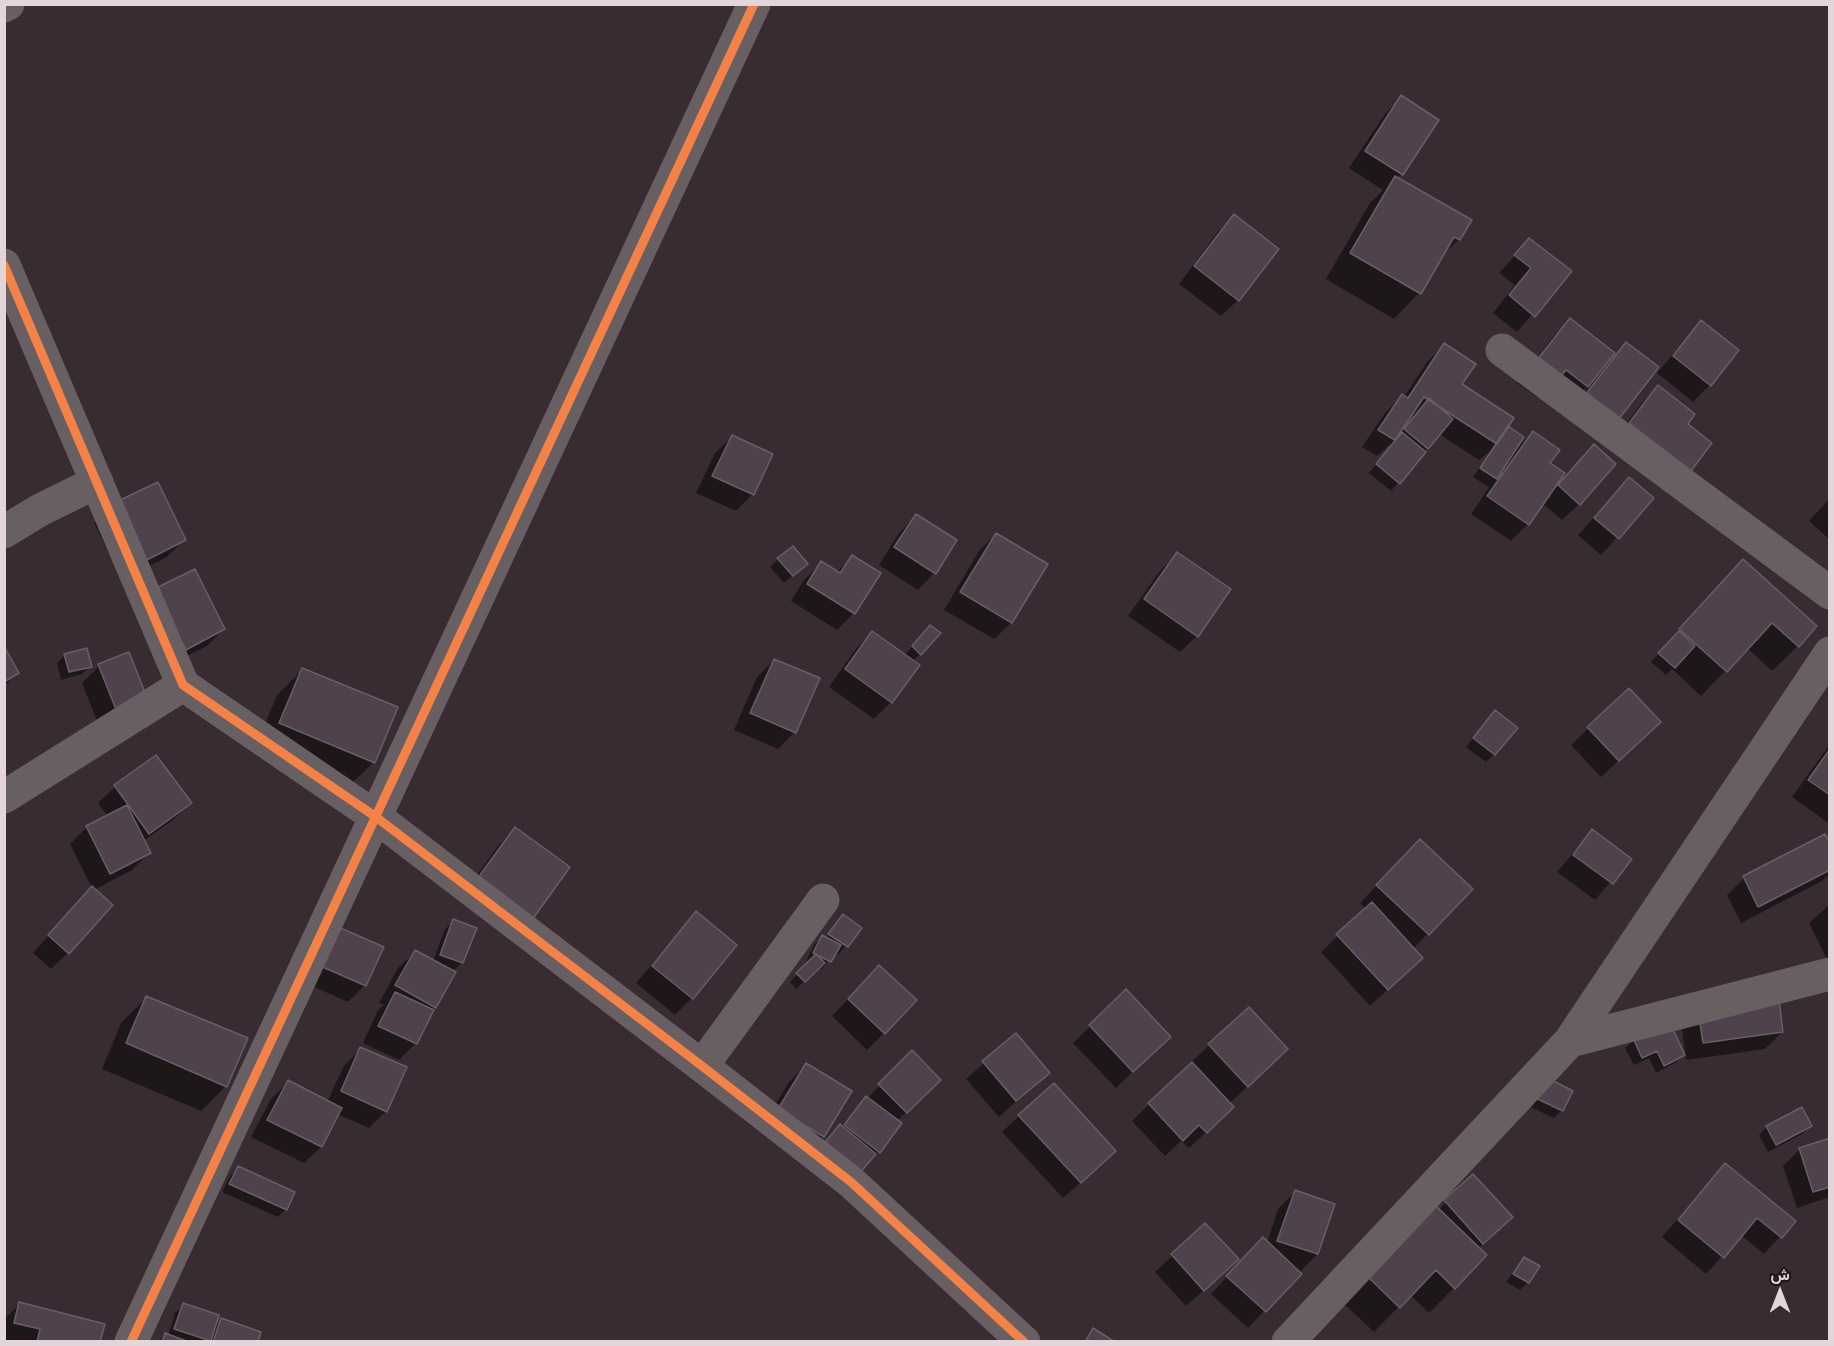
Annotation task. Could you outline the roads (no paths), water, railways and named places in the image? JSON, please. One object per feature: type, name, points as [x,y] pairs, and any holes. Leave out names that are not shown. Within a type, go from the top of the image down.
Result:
[{"type":"street","points":[[131,1341],[754,4]]},
{"type":"street","points":[[4,265],[183,685],[376,817],[702,1066],[850,1182],[1024,1341]]},
{"type":"street","points":[[1502,350],[1830,593]]},
{"type":"street","points":[[4,532],[40,510],[97,483]]},
{"type":"street","points":[[1288,1341],[1570,1041],[1830,653]]},
{"type":"street","points":[[4,797],[183,685]]},
{"type":"street","points":[[702,1066],[823,900]]},
{"type":"street","points":[[1570,1041],[1830,974]]}]
